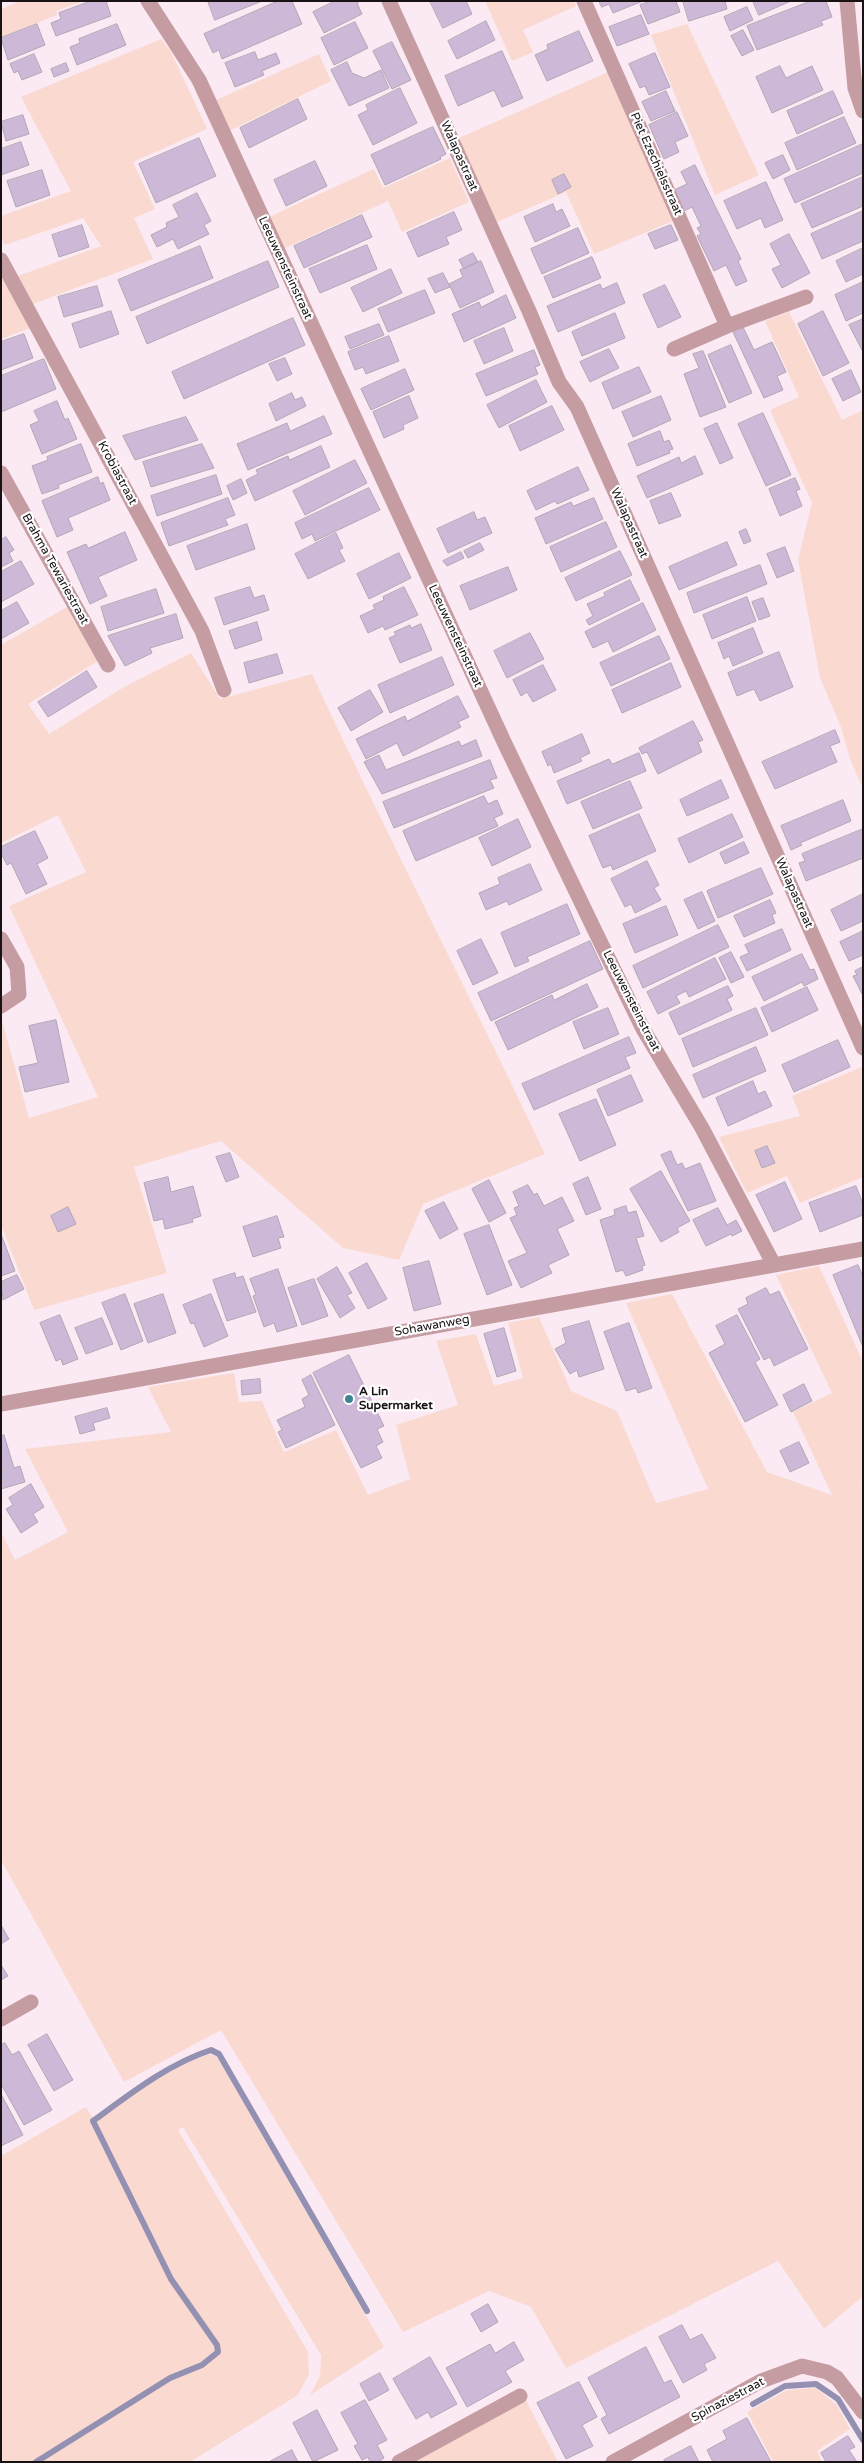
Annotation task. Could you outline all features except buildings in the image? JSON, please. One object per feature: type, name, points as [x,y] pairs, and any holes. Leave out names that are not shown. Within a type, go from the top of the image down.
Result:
[{"type":"street","name":"Leeuwensteinstraat","points":[[148,1],[199,80],[500,735],[617,977],[643,1029],[702,1128],[774,1265]]},
{"type":"street","name":"Walapastraat","points":[[389,1],[530,311],[559,382],[577,407],[863,1048]]},
{"type":"street","name":"Piet Ezechielsstraat","points":[[584,1],[727,326]]},
{"type":"street","points":[[847,1],[855,88],[863,111]]},
{"type":"street","name":"Krobiastraat","points":[[1,260],[202,631],[224,690]]},
{"type":"street","points":[[674,349],[727,326],[806,298]]},
{"type":"street","name":"Brahma Tewariestraat","points":[[1,473],[108,665]]},
{"type":"street","points":[[1,939],[17,967],[19,994],[1,1006]]},
{"type":"street","name":"Sohawanweg","points":[[1,1404],[863,1249]]},
{"type":"street","points":[[1,2020],[31,2002]]},
{"type":"street","name":"Spinaziestraat","points":[[613,2462],[761,2381],[786,2370],[802,2366],[827,2372],[846,2387],[863,2412]]},
{"type":"street","points":[[399,2462],[520,2396]]},
{"type":"shaded area","points":[[20,1],[84,1],[56,11],[57,15],[1,37],[1,9]]},
{"type":"shaded area","points":[[485,1],[574,1],[576,6],[523,30],[533,52],[512,61]]},
{"type":"shaded area","points":[[687,24],[759,175],[715,195],[651,35]]},
{"type":"shaded area","points":[[161,39],[171,52],[207,129],[133,162],[155,209],[134,218],[153,259],[33,304],[18,276],[101,246],[83,218],[5,245],[1,237],[1,216],[71,191],[21,97]]},
{"type":"shaded area","points":[[319,54],[331,81],[229,131],[216,100]]},
{"type":"shaded area","points":[[608,72],[673,221],[594,254],[566,192],[497,222],[459,138]]},
{"type":"shaded area","points":[[450,158],[469,202],[402,232],[388,201],[283,249],[269,217],[374,169],[383,188]]},
{"type":"shaded area","points":[[1,276],[30,328],[1,339]]},
{"type":"shaded area","points":[[789,312],[842,420],[863,410],[863,789],[850,759],[841,727],[820,678],[798,560],[812,503],[770,410],[799,397],[765,321]]},
{"type":"shaded area","points":[[69,606],[98,661],[28,704],[49,734],[124,687],[191,653],[220,699],[312,674],[369,795],[545,1154],[423,1204],[399,1260],[343,1248],[221,1141],[134,1167],[167,1273],[34,1310],[1,1225],[1,1017],[29,1118],[98,1097],[9,906],[86,872],[58,815],[1,843],[1,645]]},
{"type":"shaded area","points":[[862,1067],[863,1177],[800,1203],[787,1176],[747,1193],[719,1137],[800,1116],[792,1096]]},
{"type":"shaded area","points":[[819,1266],[863,1362],[863,1482],[861,1483],[863,1487],[863,2296],[824,2329],[778,2261],[566,2368],[531,2307],[489,2291],[403,2332],[221,2030],[124,2082],[1,1860],[1,1532],[15,1560],[68,1532],[25,1449],[171,1432],[148,1387],[234,1373],[239,1402],[262,1401],[284,1452],[336,1430],[368,1495],[410,1479],[396,1425],[458,1405],[436,1341],[476,1334],[494,1386],[523,1378],[508,1323],[539,1317],[571,1391],[617,1411],[656,1503],[708,1489],[626,1303],[672,1294],[767,1472],[832,1495],[793,1412],[832,1393],[776,1275]]},
{"type":"shaded area","points":[[210,2054],[217,2057],[384,2347],[310,2395],[320,2376],[321,2355],[183,2127],[178,2130],[308,2352],[309,2374],[298,2395],[190,2462],[1,2462],[1,2156],[86,2107],[94,2120],[165,2074],[195,2059]]},
{"type":"shaded area","points":[[816,2388],[837,2405],[850,2429],[817,2451],[822,2462],[773,2462],[747,2412],[787,2390]]},
{"type":"shaded area","points":[[526,2400],[558,2462],[412,2462]]},
{"type":"waterway","points":[[36,2462],[170,2378],[202,2365],[218,2352],[217,2345],[171,2279],[93,2121],[165,2071],[195,2056],[211,2050],[219,2054],[367,2311]]},
{"type":"waterway","points":[[753,2404],[785,2386],[816,2384],[838,2399],[863,2440]]},
{"type":"place","name":"A Lin Supermarket","points":[[349,1399]]}]
